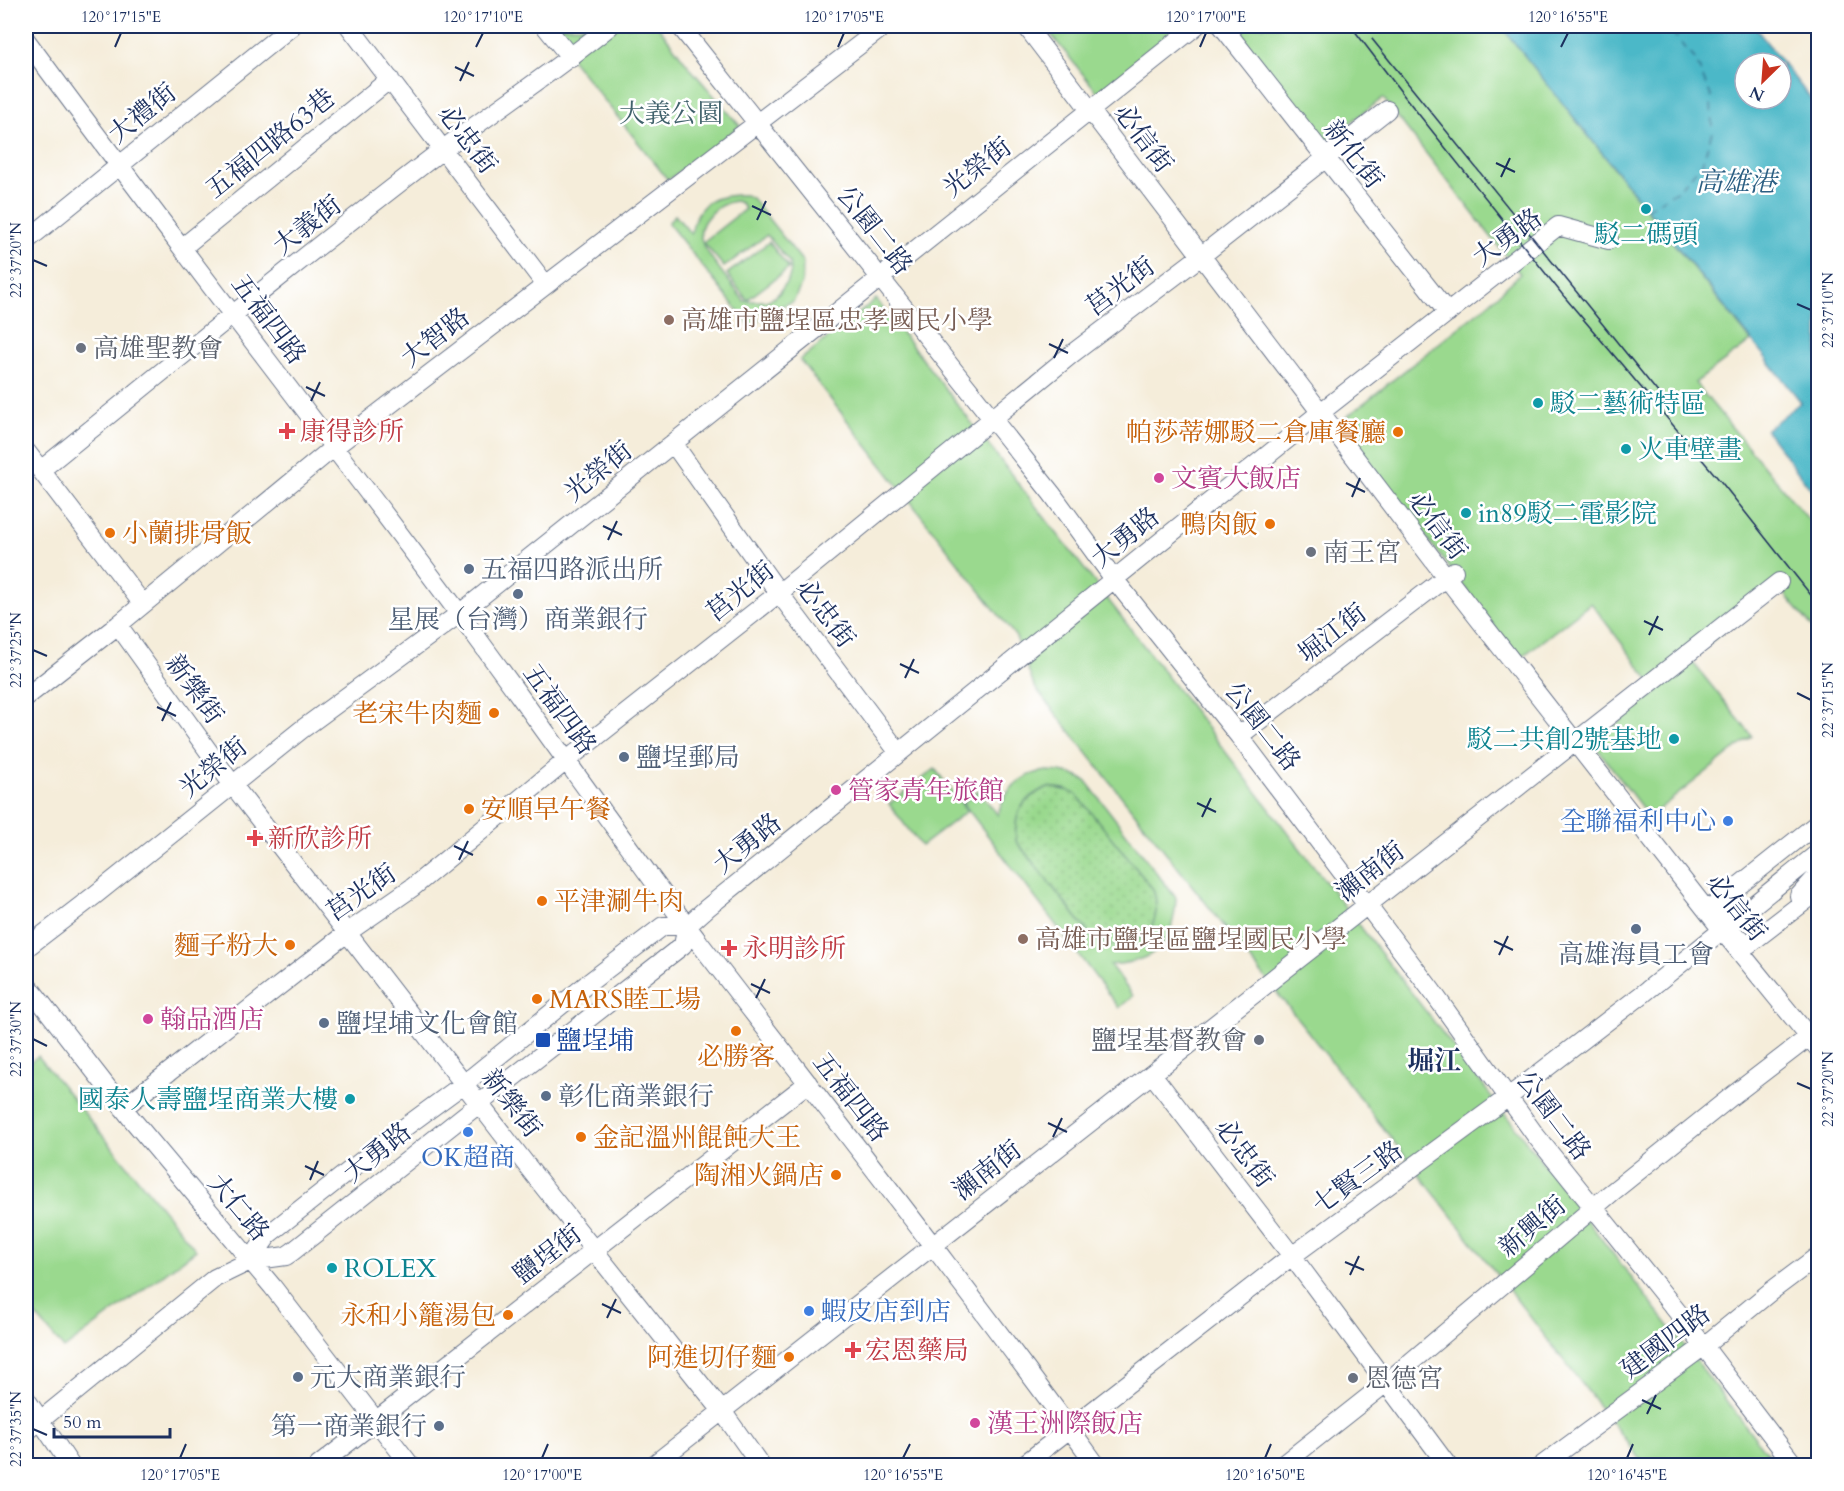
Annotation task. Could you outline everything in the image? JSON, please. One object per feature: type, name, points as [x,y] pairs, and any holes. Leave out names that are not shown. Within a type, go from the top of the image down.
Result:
[{"type":"street","name":"大禮街","points":[[26,242],[292,26]]},
{"type":"street","name":"必忠街","points":[[349,26],[545,284]]},
{"type":"street","points":[[546,26],[571,58]]},
{"type":"street","name":"大義街","points":[[41,470],[443,149],[571,58],[610,26]]},
{"type":"street","name":"公園二路","points":[[680,26],[1052,494],[1114,579],[1239,736],[1432,991],[1508,1098],[1704,1346],[1795,1466]]},
{"type":"street","name":"大智路","points":[[26,697],[118,625],[333,447],[884,26]]},
{"type":"street","name":"必信街","points":[[1026,26],[1321,412],[1451,574],[1722,930],[1815,1038]]},
{"type":"street","name":"光榮街","points":[[26,948],[314,720],[459,614],[1090,108],[1196,26]]},
{"type":"street","name":"新化街","points":[[1222,26],[1448,313]]},
{"type":"street","name":"五福四路","points":[[26,40],[118,165],[183,247],[459,614],[687,926],[933,1245],[1097,1466]]},
{"type":"street","name":"五福四路63巷","points":[[183,247],[390,79]]},
{"type":"street","name":"莒光街","points":[[123,1108],[348,932],[413,887],[567,760],[779,593],[1073,353],[1387,111]]},
{"type":"street","name":"大勇路","points":[[26,1432],[215,1278],[250,1261],[286,1256],[292,1252],[480,1102],[683,945],[687,926],[1321,412],[1558,226],[1609,240]]},
{"type":"street","name":"必忠街","points":[[673,443],[779,593],[898,753]]},
{"type":"street","points":[[26,451],[142,603]]},
{"type":"street","name":"堀江街","points":[[1239,736],[1451,574]]},
{"type":"street","name":"瀨南街","points":[[652,1466],[1779,582]]},
{"type":"street","name":"新樂街","points":[[118,625],[232,784],[535,1176],[722,1411],[761,1466]]},
{"type":"street","points":[[1818,823],[1717,903],[1722,930],[1749,944],[1818,891]]},
{"type":"street","name":"七賢三路","points":[[1022,1466],[1292,1256],[1508,1098],[1818,854]]},
{"type":"street","points":[[1764,932],[1818,875]]},
{"type":"street","name":"大勇路","points":[[250,1261],[269,1234],[663,926],[687,926]]},
{"type":"street","name":"大仁路","points":[[26,983],[123,1108],[250,1261],[411,1466]]},
{"type":"street","name":"新興街","points":[[1281,1466],[1386,1383],[1593,1208],[1731,1096],[1815,1038]]},
{"type":"street","name":"必忠街","points":[[1152,1074],[1292,1256],[1448,1466]]},
{"type":"street","name":"鹽埕街","points":[[318,1466],[375,1419],[808,1083]]},
{"type":"street","name":"建國四路","points":[[1540,1466],[1704,1346],[1818,1256]]},
{"type":"street","points":[[26,1400],[72,1466]]},
{"type":"green space","name":"大義公園","points":[[545,26],[658,26],[690,68],[740,126],[668,180]]},
{"type":"green space","points":[[1044,26],[1185,26],[1098,93]]},
{"type":"green space","name":"駁二藝術特區","points":[[1232,26],[1501,26],[1751,341],[1695,383],[1818,531],[1818,634],[1778,586],[1690,659],[1752,736],[1649,817],[1593,743],[1658,691],[1591,603],[1519,659],[1339,423],[1487,305],[1520,274],[1383,98],[1325,142]]},
{"type":"green space","points":[[746,195],[752,198],[803,262],[802,283],[793,302],[764,312],[752,311],[759,320],[750,326],[668,223],[675,215],[691,234],[700,210],[711,201],[726,196]],"holes":[[[735,201],[741,203],[745,209],[703,242],[724,267],[767,235],[790,263],[791,270],[780,292],[766,301],[744,301],[703,244],[701,229],[708,216],[728,203]]]},
{"type":"green space","points":[[769,242],[789,268],[747,300],[727,274]]},
{"type":"green space","points":[[876,299],[1776,1465],[1645,1465],[1335,1066],[1034,686],[1016,637],[800,360]]},
{"type":"green space","points":[[935,769],[967,811],[921,846],[889,804]]},
{"type":"green space","points":[[1038,772],[1063,772],[1086,781],[1176,898],[1171,927],[1160,947],[1139,960],[1110,965],[1133,996],[1119,1008],[963,803],[978,790],[998,815],[1004,798],[1015,784]],"holes":[[[1048,787],[1065,789],[1077,795],[1153,889],[1156,904],[1155,918],[1150,929],[1142,938],[1132,943],[1119,946],[1106,944],[1092,937],[1016,841],[1016,823],[1026,801]]]},
{"type":"green space","points":[[1048,787],[1070,791],[1077,795],[1153,889],[1156,904],[1155,918],[1150,929],[1142,938],[1119,946],[1106,944],[1092,937],[1016,841],[1016,822],[1021,808],[1032,796]]},
{"type":"green space","points":[[38,1056],[196,1250],[64,1349],[26,1303],[26,1065]]},
{"type":"water","name":"高雄港","points":[[1501,26],[1754,26],[1774,51],[1733,51],[1733,111],[1793,111],[1793,76],[1818,108],[1818,499],[1766,430],[1801,402]]},
{"type":"ferry route","points":[[1646,209],[1678,190],[1702,164],[1712,132],[1711,96],[1695,59],[1667,26]]},
{"type":"tram line","points":[[1351,26],[1562,294],[1722,483],[1818,604]]},
{"type":"tram line","points":[[1372,39],[1672,410]]},
{"type":"place","name":"駁二碼頭","points":[[1646,209]]},
{"type":"place","name":"高雄市鹽埕區忠孝國民小學","points":[[669,320]]},
{"type":"place","name":"高雄聖教會","points":[[81,348]]},
{"type":"place","name":"駁二藝術特區","points":[[1538,403]]},
{"type":"place","name":"康得診所","points":[[287,431]]},
{"type":"place","name":"帕莎蒂娜駁二倉庫餐廳","points":[[1398,432]]},
{"type":"place","name":"火車壁畫","points":[[1626,449]]},
{"type":"place","name":"文賓大飯店","points":[[1159,478]]},
{"type":"place","name":"in89駁二電影院","points":[[1466,513]]},
{"type":"place","name":"鴨肉飯","points":[[1270,524]]},
{"type":"place","name":"小蘭排骨飯","points":[[110,533]]},
{"type":"place","name":"南王宮","points":[[1311,552]]},
{"type":"place","name":"五福四路派出所","points":[[469,569]]},
{"type":"place","name":"星展（台灣）商業銀行","points":[[518,594]]},
{"type":"place","name":"老宋牛肉麵","points":[[494,713]]},
{"type":"place","name":"駁二共創2號基地","points":[[1674,739]]},
{"type":"place","name":"鹽埕郵局","points":[[624,757]]},
{"type":"place","name":"管家青年旅館","points":[[836,790]]},
{"type":"place","name":"安順早午餐","points":[[469,809]]},
{"type":"place","name":"全聯福利中心","points":[[1728,821]]},
{"type":"place","name":"新欣診所","points":[[255,838]]},
{"type":"place","name":"平津涮牛肉","points":[[542,901]]},
{"type":"place","name":"高雄海員工會","points":[[1636,929]]},
{"type":"place","name":"高雄市鹽埕區鹽埕國民小學","points":[[1023,939]]},
{"type":"place","name":"麵子粉大","points":[[290,945]]},
{"type":"place","name":"永明診所","points":[[729,948]]},
{"type":"place","name":"MARS睦工場","points":[[537,999]]},
{"type":"place","name":"翰品酒店","points":[[148,1019]]},
{"type":"place","name":"鹽埕埔文化會館","points":[[324,1023]]},
{"type":"place","name":"必勝客","points":[[736,1031]]},
{"type":"place","name":"鹽埕埔","points":[[543,1040]]},
{"type":"place","name":"鹽埕基督教會","points":[[1259,1040]]},
{"type":"place","name":"彰化商業銀行","points":[[546,1096]]},
{"type":"place","name":"國泰人壽鹽埕商業大樓","points":[[350,1099]]},
{"type":"place","name":"OK超商","points":[[468,1132]]},
{"type":"place","name":"金記溫州餛飩大王","points":[[581,1137]]},
{"type":"place","name":"陶湘火鍋店","points":[[836,1175]]},
{"type":"place","name":"ROLEX","points":[[332,1268]]},
{"type":"place","name":"蝦皮店到店","points":[[809,1311]]},
{"type":"place","name":"永和小籠湯包","points":[[508,1315]]},
{"type":"place","name":"宏恩藥局","points":[[853,1350]]},
{"type":"place","name":"阿進切仔麵","points":[[789,1357]]},
{"type":"place","name":"元大商業銀行","points":[[298,1377]]},
{"type":"place","name":"恩德宮","points":[[1353,1378]]},
{"type":"place","name":"漢王洲際飯店","points":[[975,1423]]},
{"type":"place","name":"第一商業銀行","points":[[439,1426]]},
{"type":"district","name":"堀江","points":[[1434,1061]]}]
